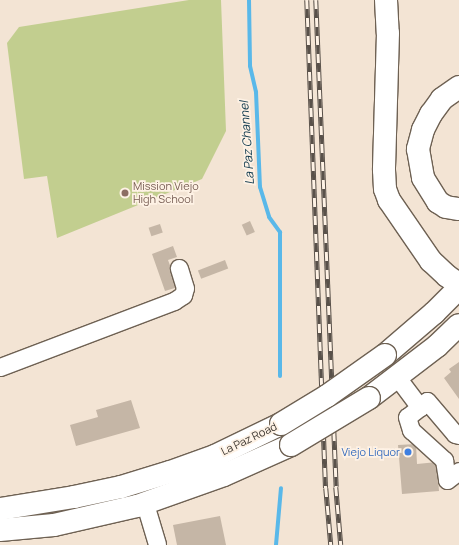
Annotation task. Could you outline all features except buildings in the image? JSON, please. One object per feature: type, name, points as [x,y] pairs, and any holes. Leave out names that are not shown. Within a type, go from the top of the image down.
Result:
[{"type":"main road","points":[[386,0],[388,33],[384,170],[385,189],[389,200],[431,261],[447,276],[459,284]]},
{"type":"main road","points":[[459,87],[442,99],[431,114],[423,130],[418,149],[423,178],[438,202],[446,207],[459,209]]},
{"type":"main road","name":"La Paz Road","points":[[0,509],[81,496],[121,487],[170,472],[214,456],[281,424],[328,396],[385,355],[434,313],[459,288]]},
{"type":"main road","name":"La Paz Road","points":[[0,530],[54,525],[145,504],[224,475],[291,445],[369,398],[437,346],[459,325]]},
{"type":"lane","points":[[0,367],[174,301],[183,295],[185,288],[179,268]]},
{"type":"lane","points":[[397,377],[420,407]]},
{"type":"lane","points":[[459,435],[456,434],[427,401],[407,417],[411,430],[444,460],[446,480],[459,471]]},
{"type":"lane","points":[[145,504],[156,545]]},
{"type":"green space","points":[[189,0],[221,0],[226,131],[202,179],[57,238],[47,176],[24,179],[7,43],[19,27]]},
{"type":"waterway","name":"La Paz Channel","points":[[249,0],[250,66],[256,92],[260,187],[269,217],[280,232],[280,376]]},
{"type":"waterway","name":"La Paz Channel","points":[[276,545],[281,488]]},
{"type":"railway","points":[[307,0],[326,488],[331,545]]},
{"type":"railway","points":[[316,0],[336,487],[341,545]]},
{"type":"place","name":"Mission Viejo High School","points":[[125,193]]},
{"type":"place","name":"Viejo Liquor","points":[[408,452]]}]
